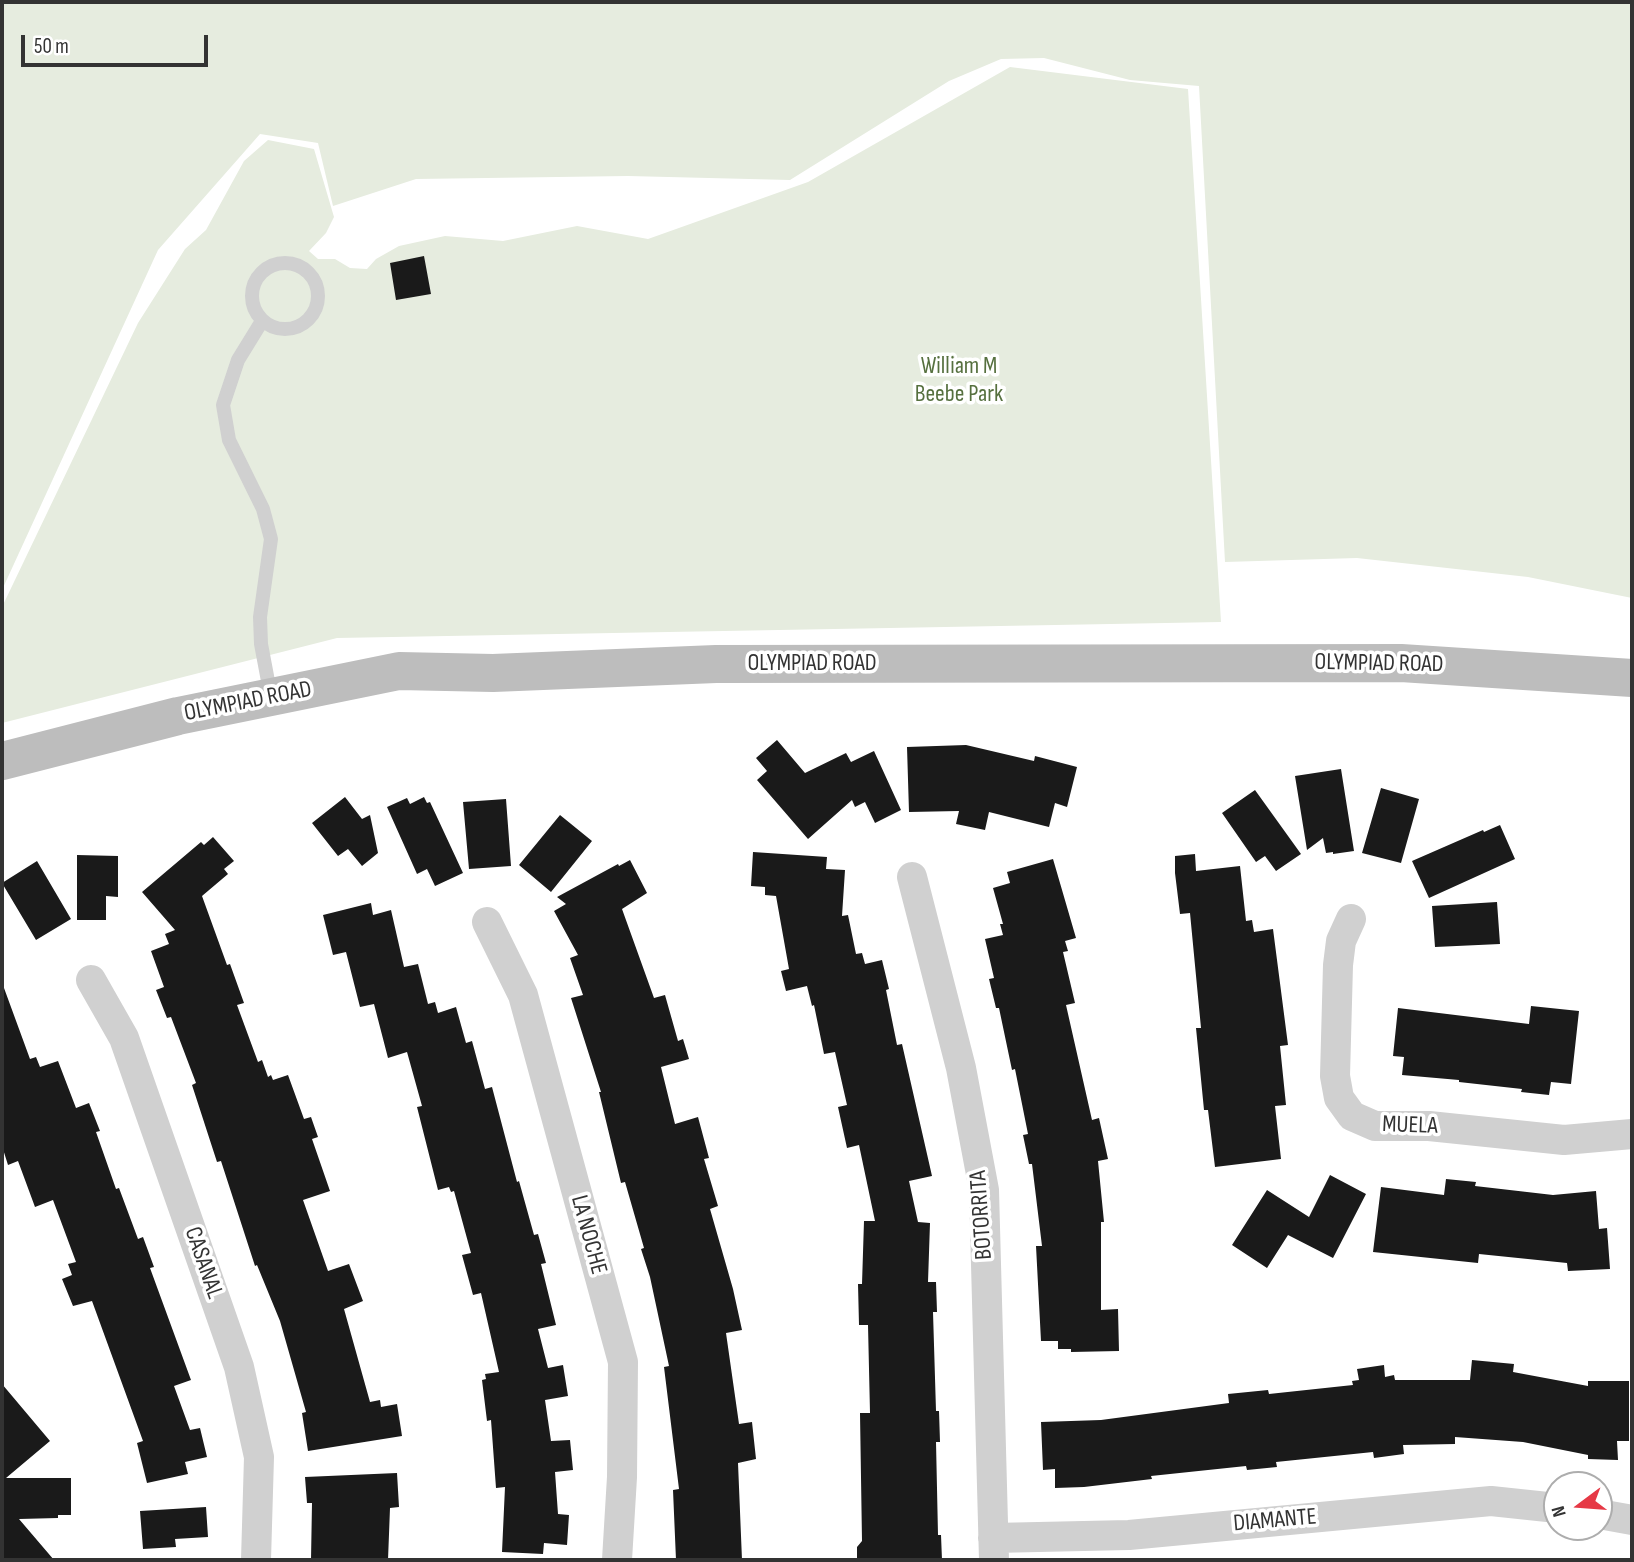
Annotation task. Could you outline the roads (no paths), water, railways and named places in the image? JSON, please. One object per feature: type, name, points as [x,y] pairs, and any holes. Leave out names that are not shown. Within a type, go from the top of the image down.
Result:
[{"type":"main road","name":"OLYMPIAD ROAD","points":[[2,761],[178,716],[399,671],[494,673],[716,664],[1401,663],[1632,678]]},
{"type":"street","name":"BOTORRITA","points":[[912,877],[961,1068],[984,1190],[993,1549]]},
{"type":"street","name":"MUELA","points":[[1351,919],[1341,941],[1338,965],[1335,1076],[1339,1098],[1352,1116],[1375,1126],[1429,1126],[1564,1140],[1632,1134]]},
{"type":"street","name":"LA NOCHE","points":[[487,922],[523,995],[623,1362],[622,1477],[617,1560]]},
{"type":"street","name":"CASANAL","points":[[91,980],[124,1038],[239,1367],[259,1457],[256,1560]]},
{"type":"street","name":"DIAMANTE","points":[[993,1549],[1491,1502],[1543,1507]]},
{"type":"street","points":[[1613,1517],[1632,1520]]},
{"type":"lane","points":[[276,263],[300,265],[316,281],[319,304],[306,324],[283,330],[261,320],[251,299],[257,276],[276,263]]},
{"type":"lane","points":[[261,320],[238,360],[223,405],[229,440],[263,509],[271,539],[260,617],[261,644],[271,698]]},
{"type":"park label","name":"William M Beebe Park","points":[[959,381]]}]
